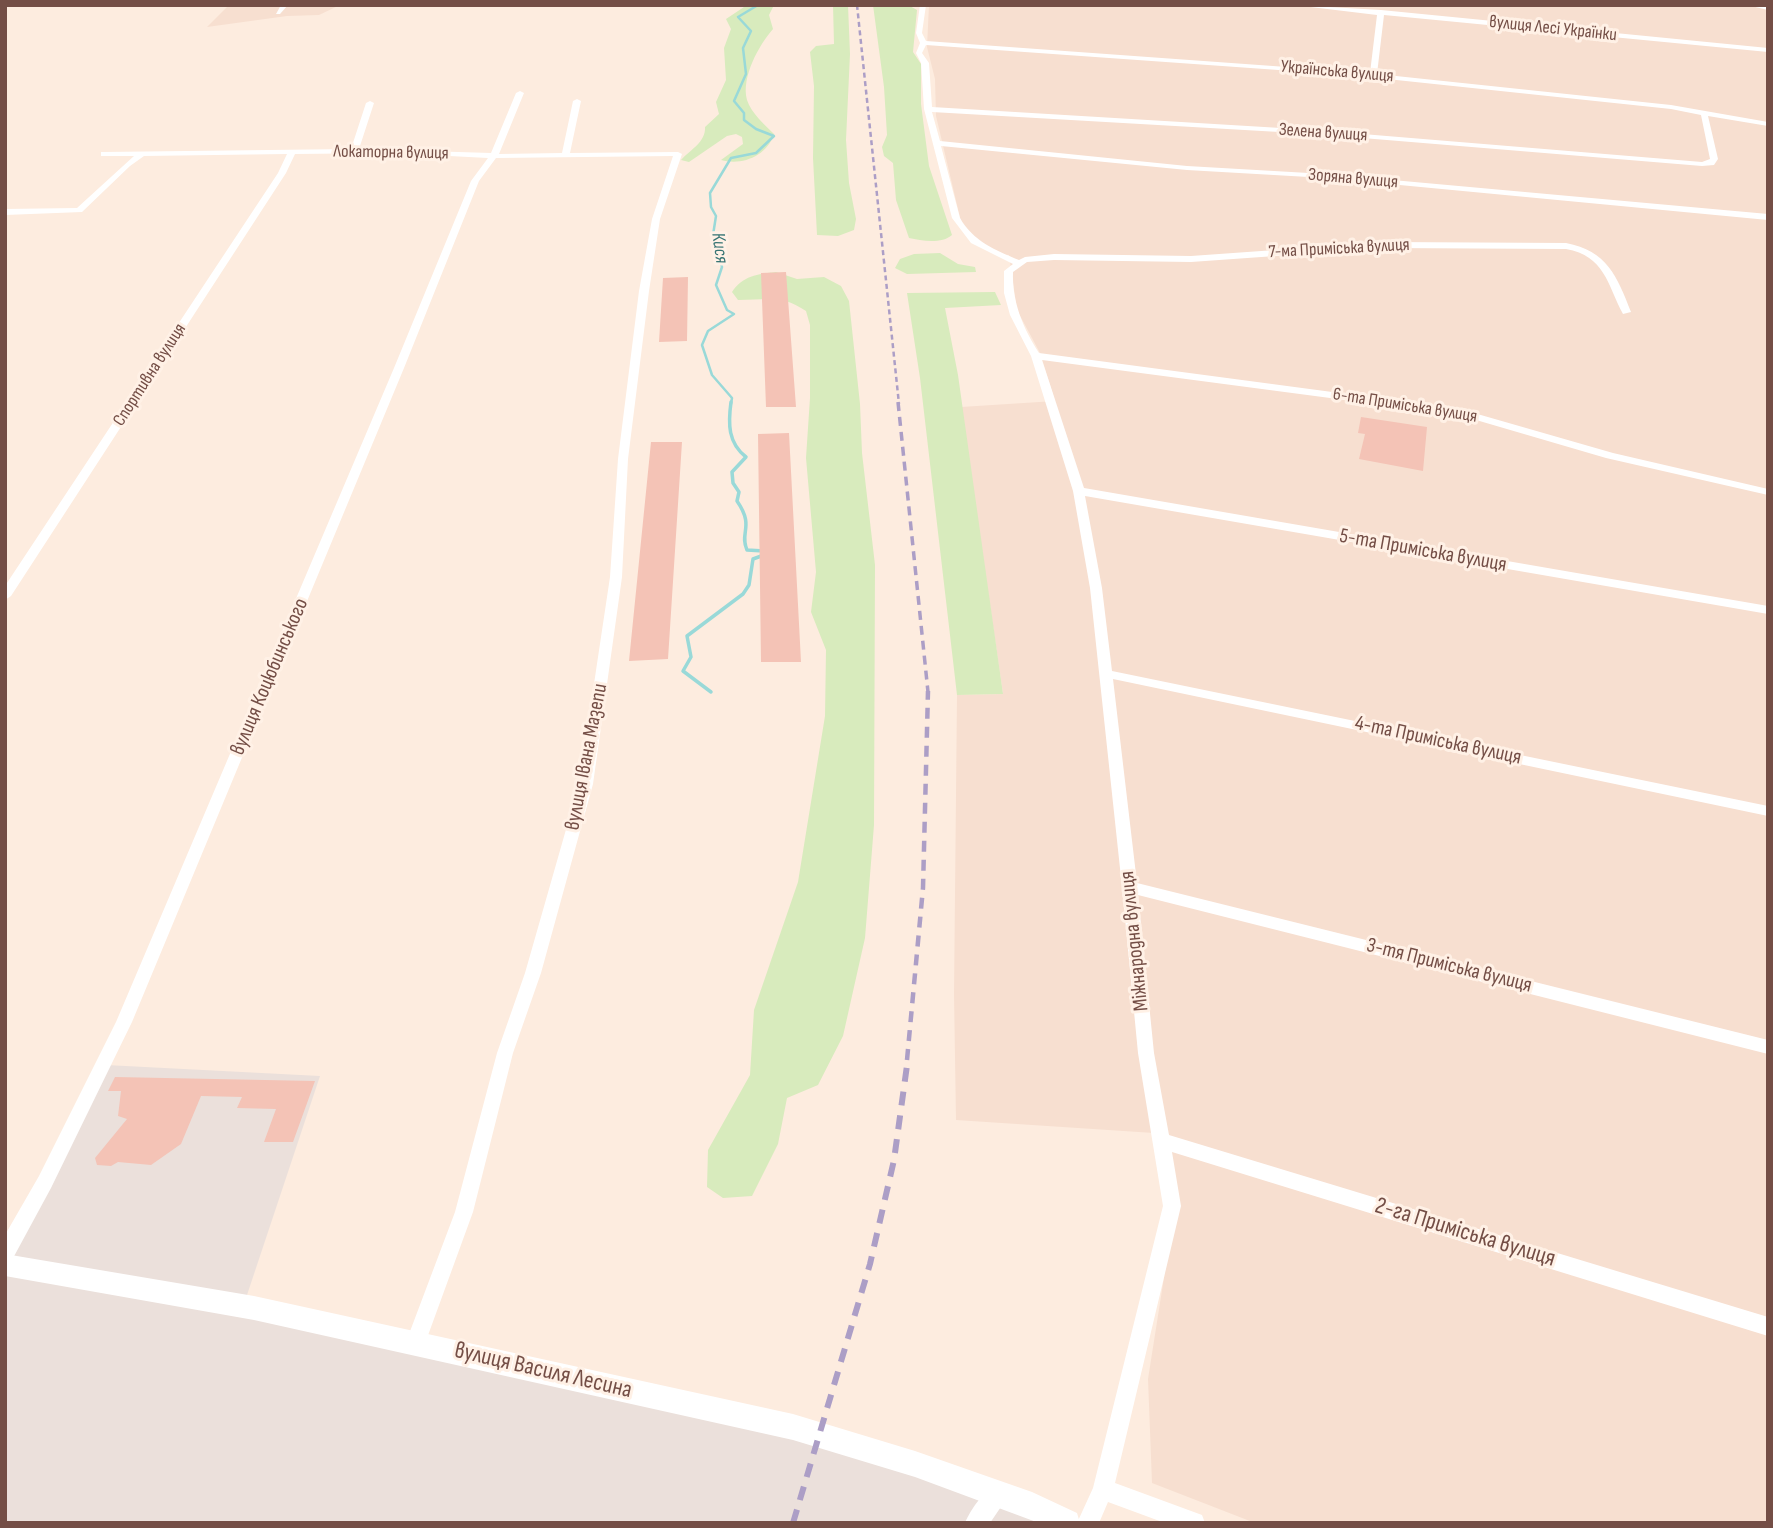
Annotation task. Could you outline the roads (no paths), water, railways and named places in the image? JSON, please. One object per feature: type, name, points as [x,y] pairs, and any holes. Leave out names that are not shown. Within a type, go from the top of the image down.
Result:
[{"type":"street","points":[[278,13],[285,5]]},
{"type":"street","points":[[923,5],[919,33],[923,43],[919,52],[926,65],[928,109],[960,226],[978,244],[1017,263]]},
{"type":"street","name":"вулиця Лесі Українки","points":[[1297,5],[1768,50]]},
{"type":"street","points":[[1749,5],[1768,8]]},
{"type":"street","points":[[1373,75],[1381,12]]},
{"type":"street","name":"Українська вулиця","points":[[923,43],[1373,75],[1704,113],[1768,124]]},
{"type":"street","name":"вулиця Коцюбинського","points":[[5,1254],[45,1182],[124,1022],[395,380],[475,181],[494,156],[520,93]]},
{"type":"street","points":[[566,155],[577,102]]},
{"type":"street","points":[[354,151],[370,103]]},
{"type":"street","name":"Зелена вулиця","points":[[928,109],[1301,132],[1702,164],[1711,163],[1714,158],[1704,113]]},
{"type":"street","name":"Зоряна вулиця","points":[[937,143],[1187,168],[1302,174],[1768,217]]},
{"type":"street","name":"Локаторна вулиця","points":[[104,154],[354,151],[494,156],[678,154]]},
{"type":"street","name":"Спортивна вулиця","points":[[5,596],[282,173],[292,152]]},
{"type":"street","points":[[5,212],[79,210],[127,164],[143,154]]},
{"type":"street","name":"вулиця Івана Мазепи","points":[[416,1342],[464,1212],[505,1053],[533,972],[586,783],[616,577],[623,459],[644,291],[656,219],[678,154]]},
{"type":"street","name":"7-ма Приміська вулиця","points":[[1017,263],[1054,257],[1191,259],[1388,245],[1572,247],[1587,250],[1596,256],[1626,312]]},
{"type":"street","name":"Міжнародна вулиця","points":[[1017,263],[1008,273],[1010,300],[1024,338],[1036,356],[1079,491],[1096,588],[1103,661],[1108,674],[1146,1053],[1172,1206],[1103,1489],[1088,1523]]},
{"type":"street","name":"6-та Приміська вулиця","points":[[1036,356],[1460,412],[1623,459],[1768,492]]},
{"type":"street","name":"5-та Приміська вулиця","points":[[1079,491],[1768,610]]},
{"type":"street","name":"4-та Приміська вулиця","points":[[1108,674],[1768,811]]},
{"type":"street","name":"3-тя Приміська вулиця","points":[[1130,887],[1768,1047]]},
{"type":"street","name":"2-га Приміська вулиця","points":[[1162,1141],[1768,1327]]},
{"type":"street","name":"вулиця Василя Лесина","points":[[5,1265],[254,1308],[793,1427],[915,1464],[1032,1505],[1068,1523]]},
{"type":"street","points":[[1103,1489],[1194,1523]]},
{"type":"street","points":[[976,1523],[998,1495]]},
{"type":"waterway","name":"Кися","points":[[731,404],[732,398],[712,375],[702,345],[708,331],[734,314],[727,310],[716,285],[722,267],[713,235],[716,216],[711,207],[710,193],[731,158],[756,153],[774,136],[756,129],[744,120],[744,113],[734,101],[746,74],[743,48],[751,31],[738,17],[758,5]]},
{"type":"waterway","name":"Кися","points":[[731,402],[731,432],[736,446],[746,457],[732,472],[733,483],[739,492],[737,501],[745,517],[745,544],[747,550],[764,551]]},
{"type":"waterway","name":"Кися","points":[[711,692],[683,671],[691,657],[687,636],[743,594],[749,585],[753,559],[764,555]]},
{"type":"railway","points":[[857,5],[899,404]]},
{"type":"railway","points":[[898,402],[928,692]]},
{"type":"railway","points":[[907,1060],[923,888],[928,692]]},
{"type":"railway","points":[[793,1523],[870,1264],[894,1160],[908,1058]]}]
